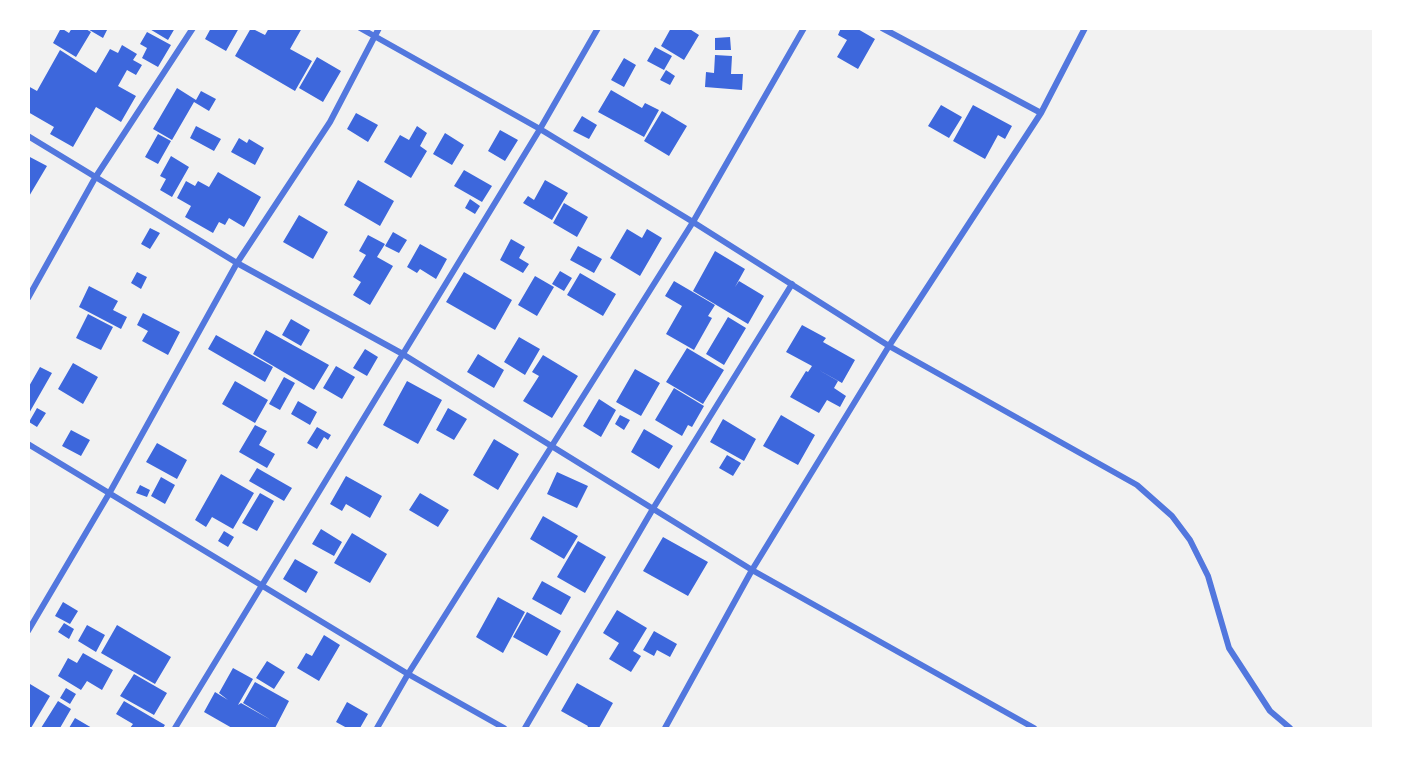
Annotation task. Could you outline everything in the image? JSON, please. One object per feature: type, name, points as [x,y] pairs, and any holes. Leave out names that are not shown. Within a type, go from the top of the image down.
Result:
[{"type":"street","points":[[28,298],[95,178],[193,28]]},
{"type":"street","points":[[360,28],[540,129],[693,222],[889,346],[1137,485],[1172,516],[1190,540],[1208,576],[1229,648],[1270,711],[1290,729]]},
{"type":"street","points":[[28,631],[110,492],[237,263],[330,122],[379,28]]},
{"type":"street","points":[[174,729],[540,129],[598,28]]},
{"type":"street","points":[[377,729],[408,674],[550,446],[693,222],[804,28]]},
{"type":"street","points":[[882,28],[1041,113]]},
{"type":"street","points":[[665,729],[752,570],[889,346],[1041,113],[1085,28]]},
{"type":"street","points":[[28,136],[237,263],[402,353],[550,446],[654,507],[752,570],[1034,729]]},
{"type":"street","points":[[525,729],[654,507],[792,284]]},
{"type":"street","points":[[28,444],[408,674],[504,729]]},
{"type":"building","points":[[61,28],[69,33],[72,28],[84,28],[91,32],[76,57],[53,43]]},
{"type":"building","points":[[86,28],[108,28],[103,38]]},
{"type":"building","points":[[148,28],[175,28],[168,40]]},
{"type":"building","points":[[211,28],[239,28],[226,51],[205,39]]},
{"type":"building","points":[[251,28],[265,35],[269,28],[302,28],[290,49],[312,61],[295,91],[235,56]]},
{"type":"building","points":[[671,28],[688,28],[699,35],[684,60],[661,46]]},
{"type":"building","points":[[841,28],[856,28],[875,39],[858,69],[837,57],[847,40],[838,35]]},
{"type":"building","points":[[147,32],[171,45],[158,67],[142,58],[147,48],[140,44]]},
{"type":"building","points":[[730,37],[731,50],[715,50],[715,38]]},
{"type":"building","points":[[122,45],[137,54],[133,60],[142,65],[136,75],[127,70],[118,86],[136,96],[121,122],[96,107],[73,147],[50,134],[54,127],[28,112],[28,86],[37,91],[60,50],[96,73],[110,49],[118,53]]},
{"type":"building","points":[[655,47],[672,56],[664,70],[647,61]]},
{"type":"building","points":[[715,55],[732,56],[731,74],[743,74],[742,90],[705,87],[706,72],[714,73]]},
{"type":"building","points":[[317,57],[341,71],[323,102],[299,88]]},
{"type":"building","points":[[624,58],[636,65],[624,87],[611,80]]},
{"type":"building","points":[[666,70],[675,76],[670,85],[660,80]]},
{"type":"building","points":[[177,88],[196,100],[201,91],[216,99],[209,111],[194,102],[172,140],[153,129]]},
{"type":"building","points":[[611,90],[642,108],[645,103],[659,110],[644,137],[598,112]]},
{"type":"building","points":[[941,105],[962,117],[949,138],[928,126]]},
{"type":"building","points":[[973,105],[1012,126],[1005,139],[998,135],[985,159],[953,141]]},
{"type":"building","points":[[662,111],[687,126],[669,156],[644,141]]},
{"type":"building","points":[[356,113],[378,125],[368,142],[347,129]]},
{"type":"building","points":[[582,116],[597,125],[589,139],[573,131]]},
{"type":"building","points":[[196,126],[221,139],[214,151],[190,138]]},
{"type":"building","points":[[417,126],[427,133],[420,146],[427,151],[411,178],[384,162],[400,135],[409,140]]},
{"type":"building","points":[[500,130],[518,140],[505,161],[488,151]]},
{"type":"building","points":[[445,133],[464,145],[452,165],[433,154]]},
{"type":"building","points":[[158,134],[171,141],[158,164],[145,157]]},
{"type":"building","points":[[239,138],[247,143],[249,139],[264,148],[255,165],[231,152]]},
{"type":"building","points":[[28,156],[47,166],[28,198]]},
{"type":"building","points":[[171,156],[189,167],[172,197],[160,190],[166,179],[160,176]]},
{"type":"building","points":[[464,170],[492,186],[482,202],[454,186]]},
{"type":"building","points":[[218,172],[261,197],[244,227],[229,218],[225,225],[219,222],[213,233],[185,217],[191,206],[177,198],[186,181],[195,186],[198,181],[209,187]]},
{"type":"building","points":[[358,180],[394,201],[380,226],[344,205]]},
{"type":"building","points":[[545,180],[568,193],[552,220],[523,203],[528,196],[534,200]]},
{"type":"building","points":[[470,199],[480,206],[475,214],[465,208]]},
{"type":"building","points":[[564,203],[588,217],[577,237],[553,223]]},
{"type":"building","points":[[299,215],[328,232],[313,259],[283,242]]},
{"type":"building","points":[[150,228],[160,233],[150,249],[141,244]]},
{"type":"building","points":[[627,229],[642,238],[647,229],[662,238],[640,276],[610,258]]},
{"type":"building","points":[[393,232],[407,240],[399,253],[385,246]]},
{"type":"building","points":[[368,235],[385,244],[377,257],[393,266],[370,305],[353,295],[361,282],[353,277],[366,255],[359,251]]},
{"type":"building","points":[[511,239],[525,247],[519,258],[529,264],[523,273],[500,260]]},
{"type":"building","points":[[420,244],[447,259],[436,279],[420,269],[417,273],[407,267]]},
{"type":"building","points":[[578,246],[602,259],[594,273],[570,260]]},
{"type":"building","points":[[715,251],[745,269],[735,287],[739,281],[764,296],[748,324],[693,291]]},
{"type":"building","points":[[560,271],[572,278],[564,291],[552,284]]},
{"type":"building","points":[[137,272],[147,277],[141,289],[131,283]]},
{"type":"building","points":[[464,272],[512,300],[495,330],[446,302]]},
{"type":"building","points":[[580,273],[616,294],[603,316],[567,295]]},
{"type":"building","points":[[535,276],[554,287],[537,316],[518,305]]},
{"type":"building","points":[[674,281],[715,305],[708,316],[712,318],[694,350],[666,334],[682,306],[665,296]]},
{"type":"building","points":[[89,286],[118,301],[113,310],[127,317],[121,329],[79,307]]},
{"type":"building","points":[[143,313],[180,332],[168,355],[142,341],[148,331],[137,325]]},
{"type":"building","points":[[88,314],[113,327],[101,350],[76,338]]},
{"type":"building","points":[[728,317],[746,328],[724,365],[706,354]]},
{"type":"building","points":[[291,319],[310,330],[301,346],[282,335]]},
{"type":"building","points":[[802,325],[826,338],[823,342],[855,360],[842,383],[817,369],[838,381],[834,388],[846,396],[840,407],[827,400],[819,413],[790,397],[806,371],[808,372],[812,366],[786,352]]},
{"type":"building","points":[[266,330],[329,365],[314,390],[253,354]]},
{"type":"building","points":[[216,335],[273,367],[265,382],[208,349]]},
{"type":"building","points":[[519,337],[540,349],[525,375],[504,362]]},
{"type":"building","points":[[687,348],[724,370],[703,404],[666,382]]},
{"type":"building","points":[[365,349],[378,357],[367,376],[353,368]]},
{"type":"building","points":[[478,354],[504,370],[494,388],[467,372]]},
{"type":"building","points":[[543,355],[578,376],[552,418],[523,401],[539,376],[532,372]]},
{"type":"building","points":[[73,363],[98,377],[83,404],[58,389]]},
{"type":"building","points":[[336,366],[355,377],[342,399],[323,388]]},
{"type":"building","points":[[40,367],[52,373],[28,415],[28,388]]},
{"type":"building","points":[[635,369],[660,383],[641,416],[616,402]]},
{"type":"building","points":[[284,377],[295,383],[280,410],[269,404]]},
{"type":"building","points":[[235,381],[268,400],[255,423],[222,404]]},
{"type":"building","points":[[407,381],[442,400],[418,444],[383,425]]},
{"type":"building","points":[[674,388],[704,406],[692,427],[688,425],[682,436],[655,420]]},
{"type":"building","points":[[599,399],[616,410],[601,437],[583,426]]},
{"type":"building","points":[[298,401],[317,412],[310,425],[291,414]]},
{"type":"building","points":[[37,408],[46,413],[37,427],[29,422]]},
{"type":"building","points":[[448,408],[467,419],[454,440],[436,430]]},
{"type":"building","points":[[620,415],[630,420],[624,430],[615,424]]},
{"type":"building","points":[[781,415],[815,435],[798,465],[763,446]]},
{"type":"building","points":[[723,419],[756,439],[744,461],[710,442]]},
{"type":"building","points":[[255,425],[267,431],[259,445],[275,454],[267,468],[239,452]]},
{"type":"building","points":[[317,427],[331,435],[328,440],[324,437],[317,449],[307,443]]},
{"type":"building","points":[[644,429],[673,446],[659,469],[631,452]]},
{"type":"building","points":[[71,430],[90,440],[81,456],[62,446]]},
{"type":"building","points":[[494,439],[519,454],[498,490],[473,475]]},
{"type":"building","points":[[157,443],[187,460],[177,479],[146,462]]},
{"type":"building","points":[[727,455],[741,463],[733,476],[719,468]]},
{"type":"building","points":[[257,468],[292,488],[284,501],[249,481]]},
{"type":"building","points":[[557,472],[588,486],[577,508],[547,494]]},
{"type":"building","points":[[221,474],[254,493],[233,529],[212,517],[206,527],[195,520]]},
{"type":"building","points":[[346,476],[382,496],[370,518],[346,504],[342,511],[330,504]]},
{"type":"building","points":[[161,477],[175,485],[165,504],[151,496]]},
{"type":"building","points":[[140,485],[150,490],[147,497],[136,493]]},
{"type":"building","points":[[260,493],[274,501],[257,531],[242,523]]},
{"type":"building","points":[[420,493],[449,510],[438,527],[409,510]]},
{"type":"building","points":[[543,516],[578,536],[564,559],[530,539]]},
{"type":"building","points":[[321,529],[342,542],[334,556],[312,544]]},
{"type":"building","points":[[224,531],[234,537],[228,547],[218,541]]},
{"type":"building","points":[[352,533],[387,554],[370,583],[334,563]]},
{"type":"building","points":[[663,537],[708,562],[688,596],[643,571]]},
{"type":"building","points":[[578,541],[606,557],[585,593],[557,577]]},
{"type":"building","points":[[295,559],[318,572],[306,593],[283,579]]},
{"type":"building","points":[[542,581],[571,597],[561,615],[532,599]]},
{"type":"building","points":[[498,597],[525,612],[503,653],[476,637]]},
{"type":"building","points":[[63,602],[78,611],[70,624],[55,616]]},
{"type":"building","points":[[617,610],[647,628],[633,651],[641,656],[631,672],[609,659],[619,643],[603,633]]},
{"type":"building","points":[[527,612],[561,631],[547,656],[513,637]]},
{"type":"building","points":[[64,623],[74,629],[69,639],[58,632]]},
{"type":"building","points":[[87,625],[105,635],[96,652],[78,641]]},
{"type":"building","points":[[117,625],[171,657],[155,684],[101,653]]},
{"type":"building","points":[[654,631],[677,644],[670,657],[657,650],[654,656],[643,650]]},
{"type":"building","points":[[324,635],[340,645],[319,681],[297,668],[306,653],[312,656]]},
{"type":"building","points":[[83,653],[113,670],[102,690],[87,681],[81,690],[58,676],[68,658],[77,663]]},
{"type":"building","points":[[267,661],[285,672],[274,689],[256,678]]},
{"type":"building","points":[[233,668],[253,679],[238,705],[241,703],[271,720],[243,703],[255,682],[289,701],[275,728],[232,728],[204,712],[215,692],[228,700],[219,693]]},
{"type":"building","points":[[134,674],[167,693],[154,715],[120,696]]},
{"type":"building","points":[[577,683],[613,703],[599,728],[587,728],[588,726],[561,711]]},
{"type":"building","points":[[30,684],[50,696],[31,728],[28,727]]},
{"type":"building","points":[[66,688],[76,694],[70,704],[60,698]]},
{"type":"building","points":[[58,701],[71,709],[60,728],[41,728]]},
{"type":"building","points":[[124,701],[165,725],[163,728],[130,728],[133,724],[116,714]]},
{"type":"building","points":[[347,702],[368,714],[360,728],[347,728],[336,722]]},
{"type":"building","points":[[75,718],[92,728],[69,728]]}]
